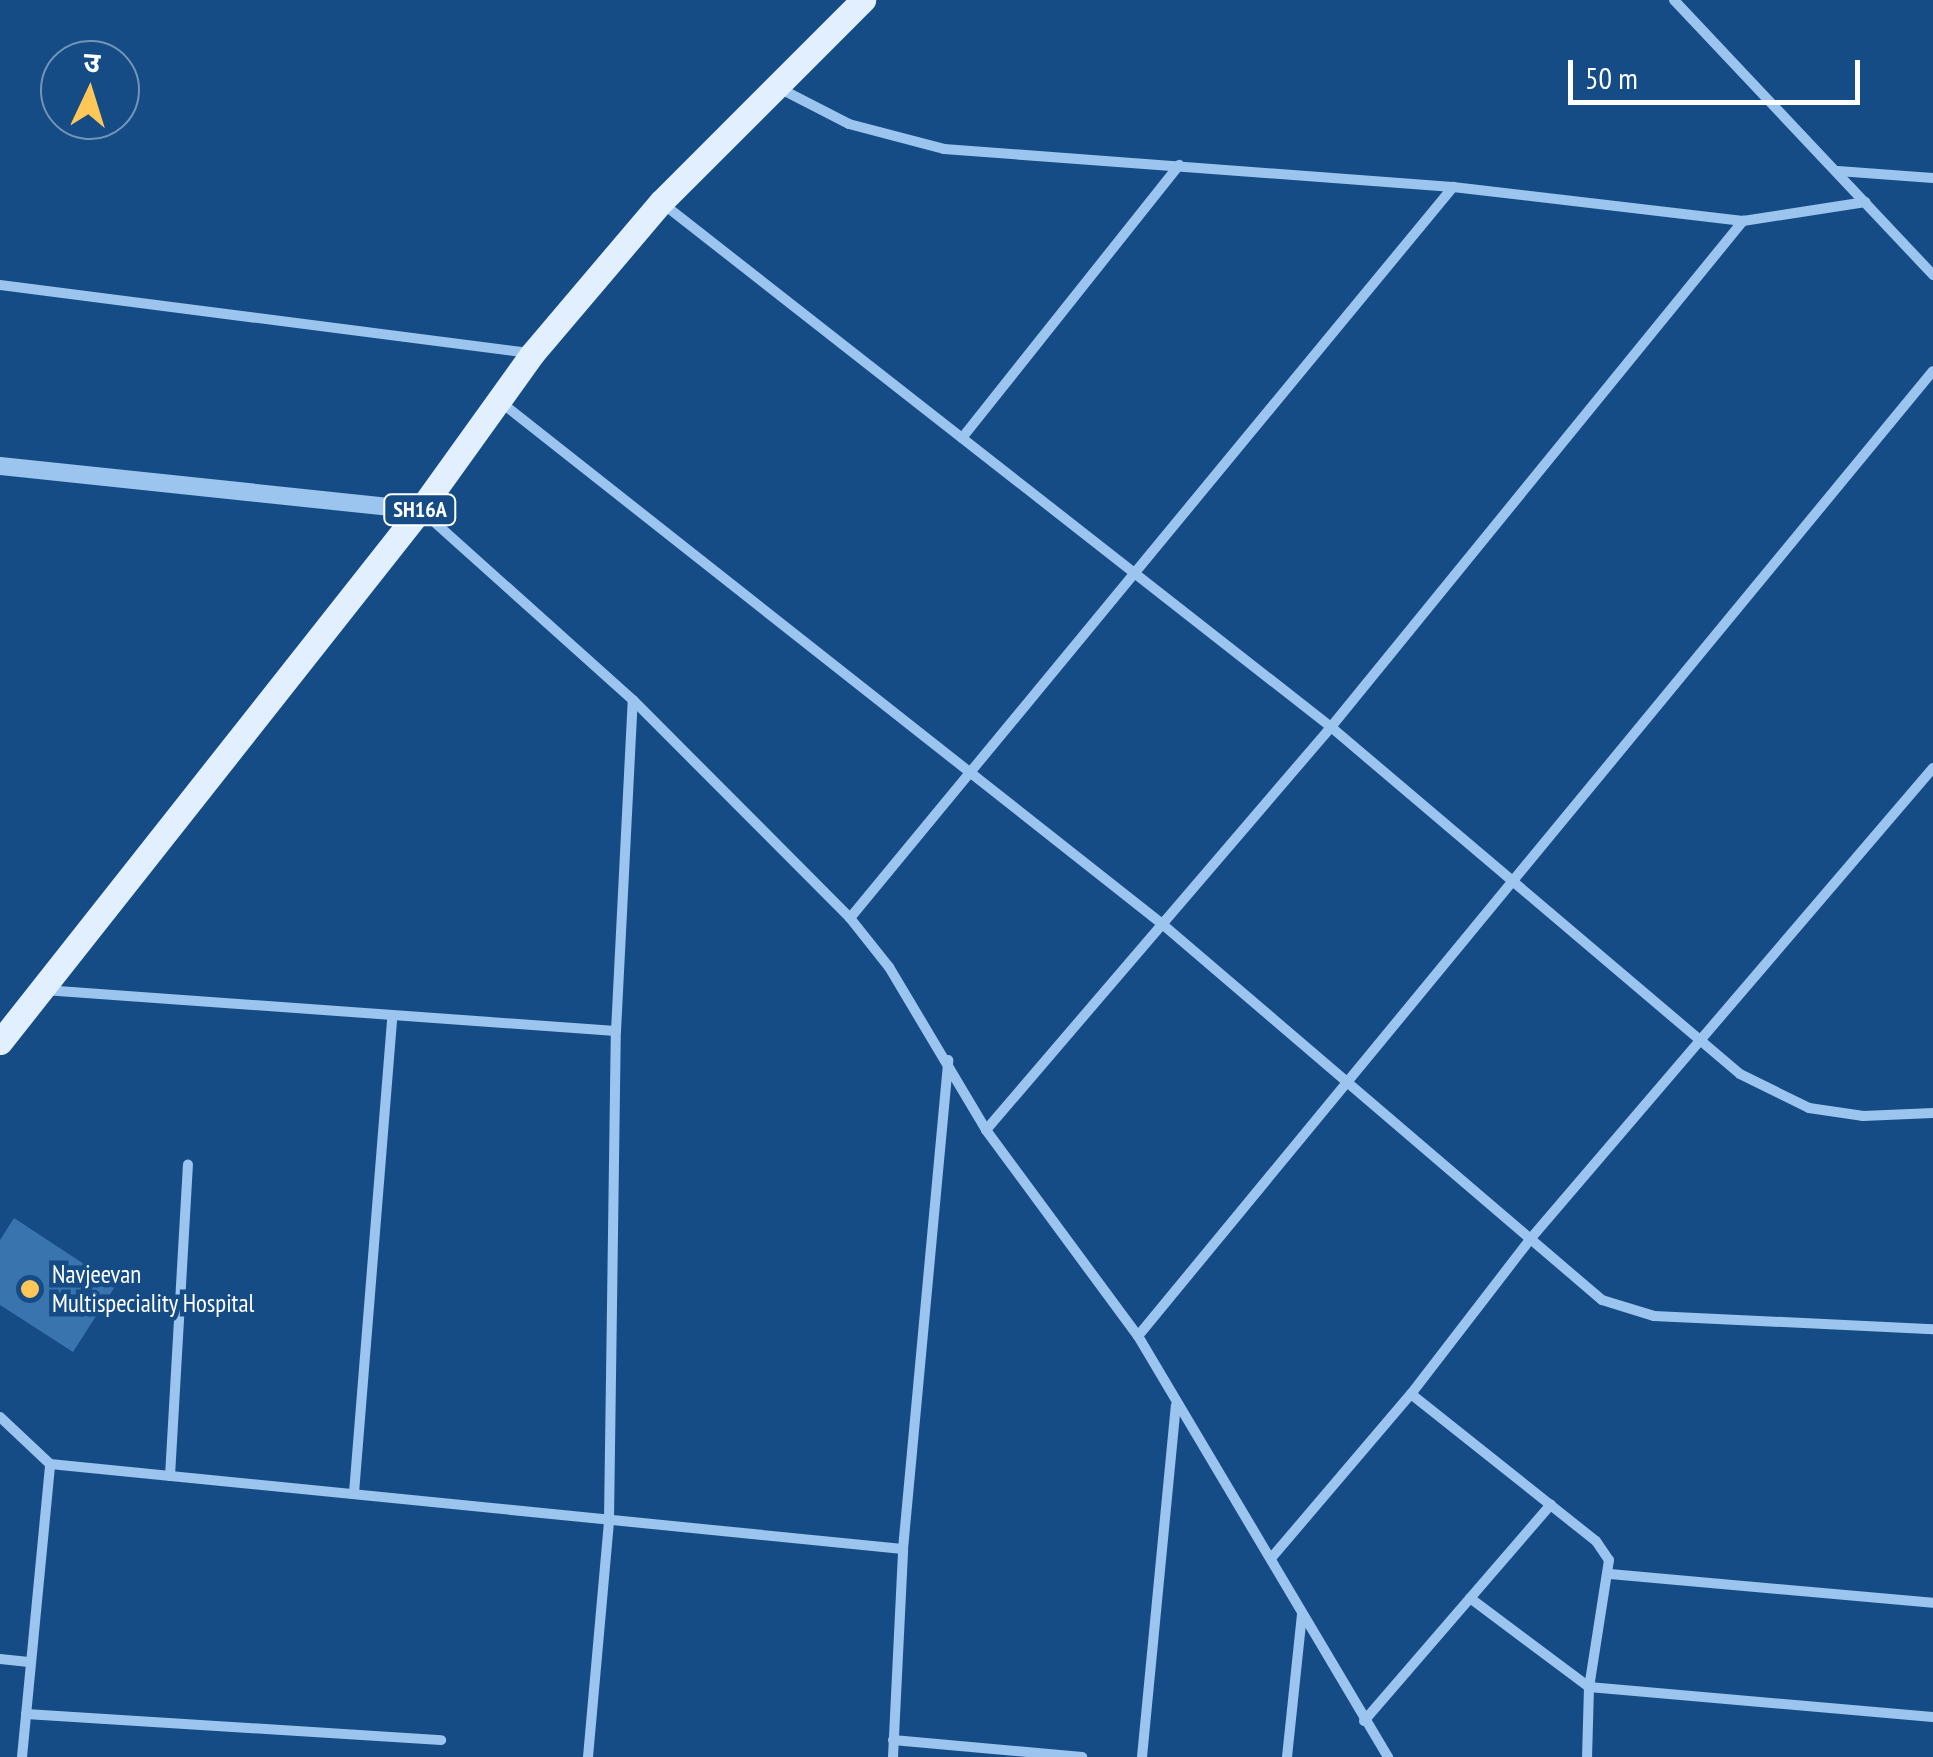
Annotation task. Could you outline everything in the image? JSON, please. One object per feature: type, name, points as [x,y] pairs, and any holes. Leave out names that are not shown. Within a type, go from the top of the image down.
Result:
[{"type":"main road","name":"SH16A","points":[[0,1042],[420,510],[532,354],[662,202],[863,0]]},
{"type":"street","points":[[1674,0],[1933,276]]},
{"type":"street","points":[[776,86],[897,140],[1032,158],[1453,187],[1742,221],[1866,202]]},
{"type":"street","points":[[962,438],[1179,166]]},
{"type":"street","points":[[1837,171],[1933,178]]},
{"type":"street","points":[[850,918],[1138,575],[1453,187]]},
{"type":"street","points":[[662,202],[1331,727],[1514,884],[1770,1093],[1809,1108],[1863,1116],[1933,1113]]},
{"type":"street","points":[[986,1130],[1331,727],[1742,221]]},
{"type":"street","points":[[0,285],[532,354]]},
{"type":"street","points":[[1138,1336],[1933,371]]},
{"type":"street","points":[[498,399],[1161,923],[1532,1236],[1602,1300],[1626,1310],[1933,1329]]},
{"type":"street","points":[[0,466],[420,510],[634,700],[850,918],[948,1059],[986,1130],[1138,1336],[1176,1406],[1274,1556],[1302,1612],[1388,1757]]},
{"type":"street","points":[[588,1757],[609,1520],[616,1031],[634,700]]},
{"type":"street","points":[[1274,1556],[1410,1394],[1532,1236],[1933,768]]},
{"type":"street","points":[[40,990],[616,1031]]},
{"type":"street","points":[[354,1494],[392,1018]]},
{"type":"street","points":[[893,1757],[903,1549],[948,1059]]},
{"type":"street","points":[[170,1476],[188,1166]]},
{"type":"street","points":[[1410,1394],[1596,1541],[1610,1574],[1589,1688],[1586,1757]]},
{"type":"street","points":[[1142,1757],[1176,1406]]},
{"type":"street","points":[[0,1418],[50,1464],[903,1549]]},
{"type":"street","points":[[22,1757],[50,1464]]},
{"type":"street","points":[[1364,1720],[1551,1504]]},
{"type":"street","points":[[1610,1574],[1933,1603]]},
{"type":"street","points":[[1470,1598],[1589,1688],[1933,1717]]},
{"type":"street","points":[[1286,1757],[1302,1612]]},
{"type":"street","points":[[0,1659],[29,1662]]},
{"type":"street","points":[[26,1714],[441,1740]]},
{"type":"street","points":[[894,1740],[1082,1757]]},
{"type":"building","points":[[14,1218],[116,1285],[73,1352],[0,1305],[0,1240]]},
{"type":"place","name":"Navjeevan Multispeciality Hospital","points":[[30,1289]]}]
